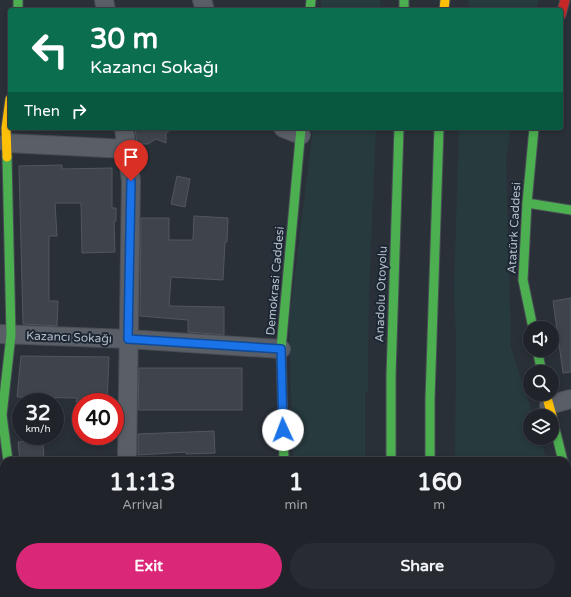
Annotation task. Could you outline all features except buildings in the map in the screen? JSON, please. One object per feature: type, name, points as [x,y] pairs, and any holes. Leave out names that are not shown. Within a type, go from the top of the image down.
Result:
[{"type":"main road","points":[[7,457],[2,415],[5,335],[4,131],[8,110]]},
{"type":"main road","name":"Anadolu Otoyolu","points":[[391,457],[391,376],[399,130]]},
{"type":"main road","points":[[430,457],[430,399],[439,130]]},
{"type":"main road","name":"Atatürk Caddesi","points":[[532,321],[523,280],[527,203],[534,130]]},
{"type":"main road","name":"Demokrasi Caddesi","points":[[284,457],[281,349],[301,131]]},
{"type":"main road","points":[[527,203],[571,210]]},
{"type":"main road","points":[[550,408],[562,457]]},
{"type":"street","points":[[124,130],[131,181],[127,457]]},
{"type":"street","points":[[4,131],[127,148]]},
{"type":"street","name":"Kazancı Sokağı","points":[[5,335],[128,339],[281,349]]},
{"type":"street","points":[[550,408],[571,399]]},
{"type":"green space","points":[[321,0],[380,0],[381,8],[321,8]]},
{"type":"green space","points":[[469,0],[539,0],[537,8],[469,8]]},
{"type":"green space","points":[[313,130],[376,130],[369,293],[368,392],[365,392],[365,457],[293,457],[289,323]]},
{"type":"green space","points":[[459,130],[511,130],[506,157],[511,347],[523,385],[523,401],[528,401],[531,409],[523,409],[523,445],[542,445],[546,457],[455,457],[456,343],[454,285]]},
{"type":"traffic: fast","points":[[18,0],[18,8]]},
{"type":"traffic: fast","points":[[310,8],[311,0]]},
{"type":"traffic: fast","points":[[404,0],[404,8]]},
{"type":"traffic: fast","points":[[284,457],[281,349],[301,130]]},
{"type":"traffic: fast","points":[[391,457],[391,376],[399,130]]},
{"type":"traffic: fast","points":[[430,457],[430,399],[439,130]]},
{"type":"traffic: fast","points":[[532,321],[523,280],[527,203],[534,130]]},
{"type":"traffic: fast","points":[[7,157],[11,335],[2,415],[7,457]]},
{"type":"traffic: fast","points":[[527,203],[571,210]]},
{"type":"traffic: fast","points":[[539,357],[540,365]]},
{"type":"traffic: fast","points":[[559,445],[562,457]]},
{"type":"traffic: slow","points":[[444,8],[445,0]]},
{"type":"traffic: slow","points":[[7,157],[6,128],[8,114]]},
{"type":"traffic: slow","points":[[548,401],[550,409]]},
{"type":"traffic: jam","points":[[563,8],[565,0]]},
{"type":"route","points":[[131,181],[128,339],[281,349],[283,430]]}]
